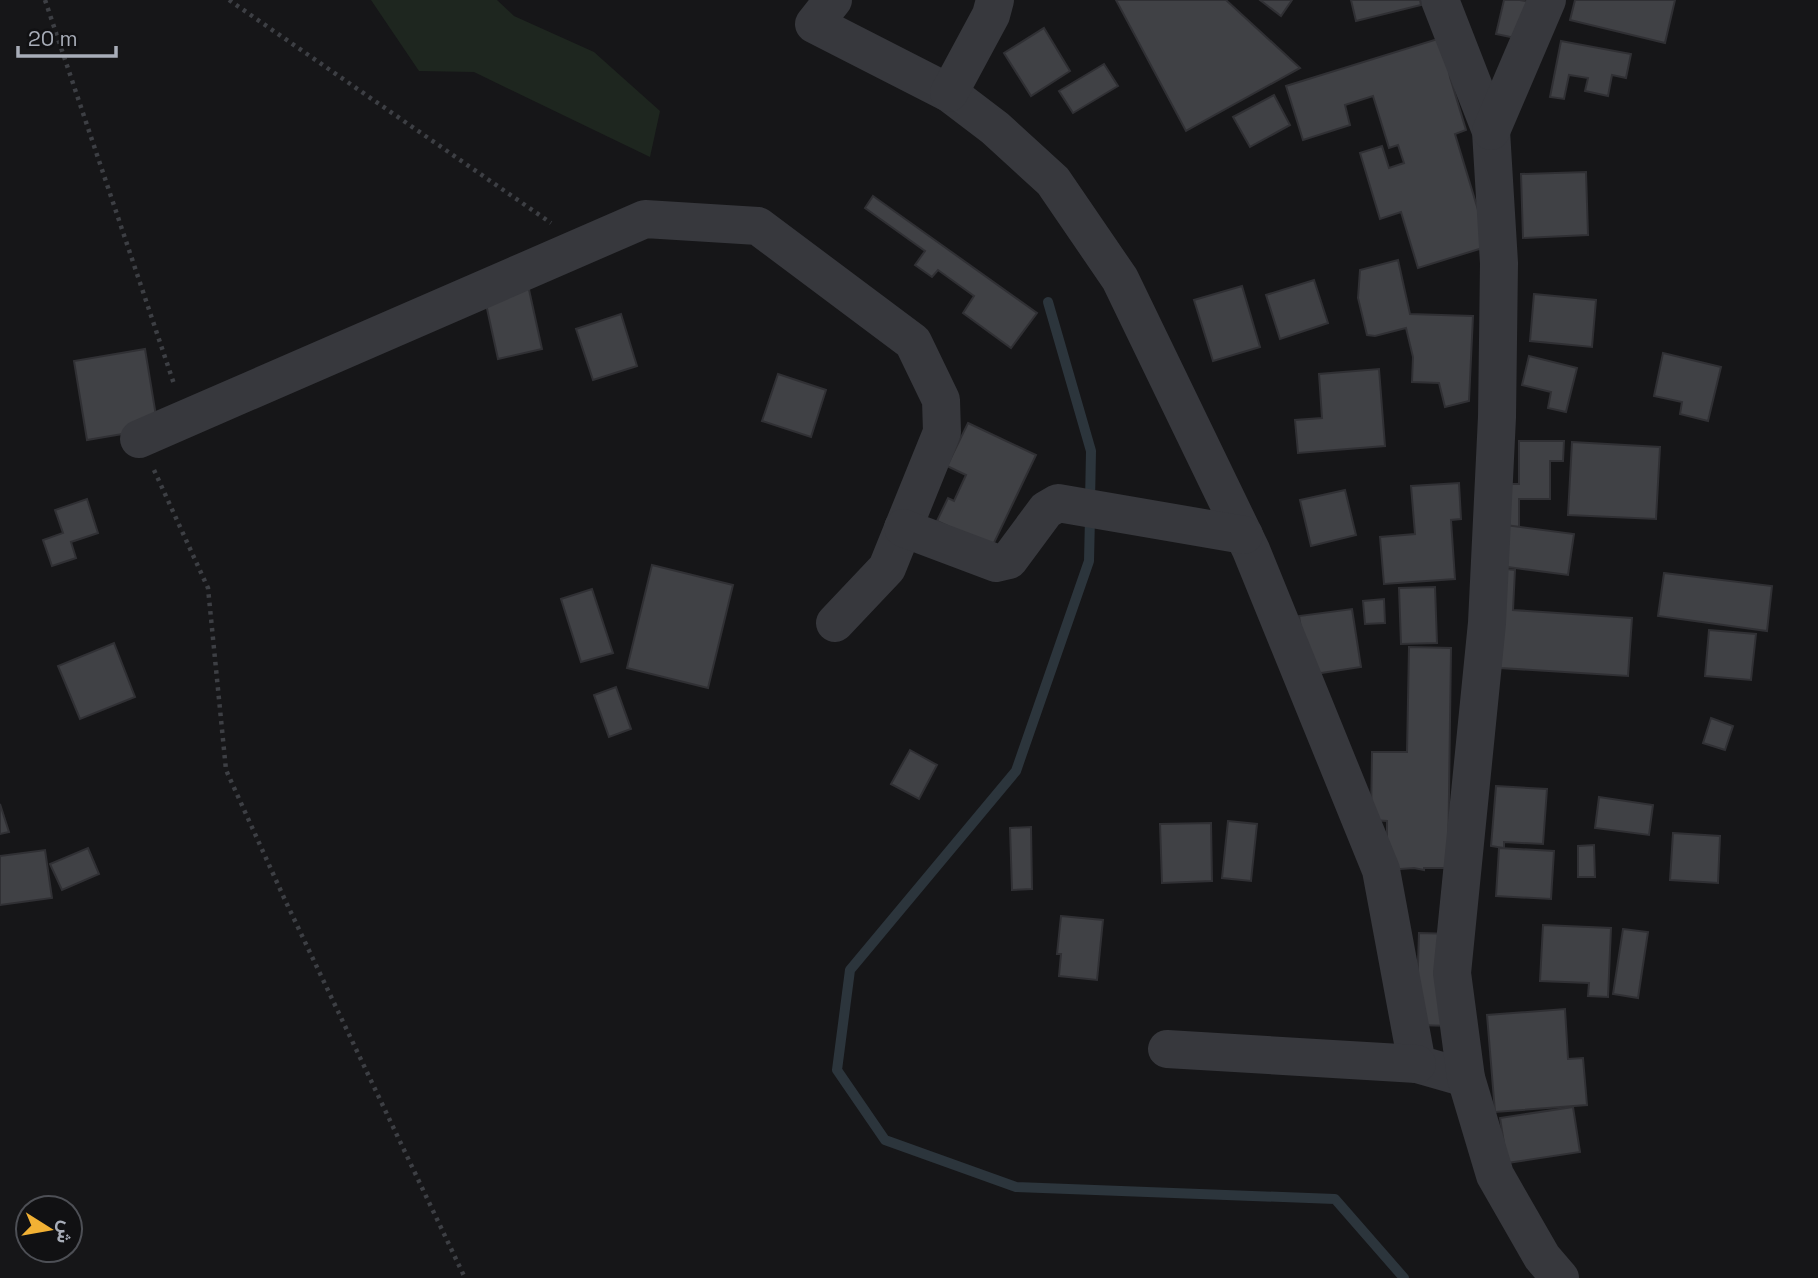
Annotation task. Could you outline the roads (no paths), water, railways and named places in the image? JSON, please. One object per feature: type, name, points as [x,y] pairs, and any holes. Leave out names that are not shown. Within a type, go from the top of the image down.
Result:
[{"type":"street","points":[[833,0],[814,24],[949,93],[995,128],[1053,181],[1120,279],[1244,535],[1381,870],[1417,1064]]},
{"type":"street","points":[[949,93],[991,15],[995,0]]},
{"type":"street","points":[[1440,0],[1490,131],[1499,263],[1497,417],[1486,623],[1452,974],[1466,1077],[1495,1175],[1542,1257],[1560,1278]]},
{"type":"street","points":[[1490,131],[1547,0]]},
{"type":"street","points":[[139,439],[645,219],[758,226],[913,342],[941,400],[942,432],[887,568],[835,623]]},
{"type":"street","points":[[903,528],[996,563],[1009,560],[1046,510],[1058,503],[1244,535]]},
{"type":"street","points":[[1167,1049],[1417,1064],[1466,1077]]},
{"type":"waterway","points":[[1048,302],[1091,451],[1090,502]]},
{"type":"waterway","points":[[1090,517],[1089,561],[1016,771],[850,970],[837,1070],[885,1140],[1016,1187],[1335,1199],[1404,1278]]}]
